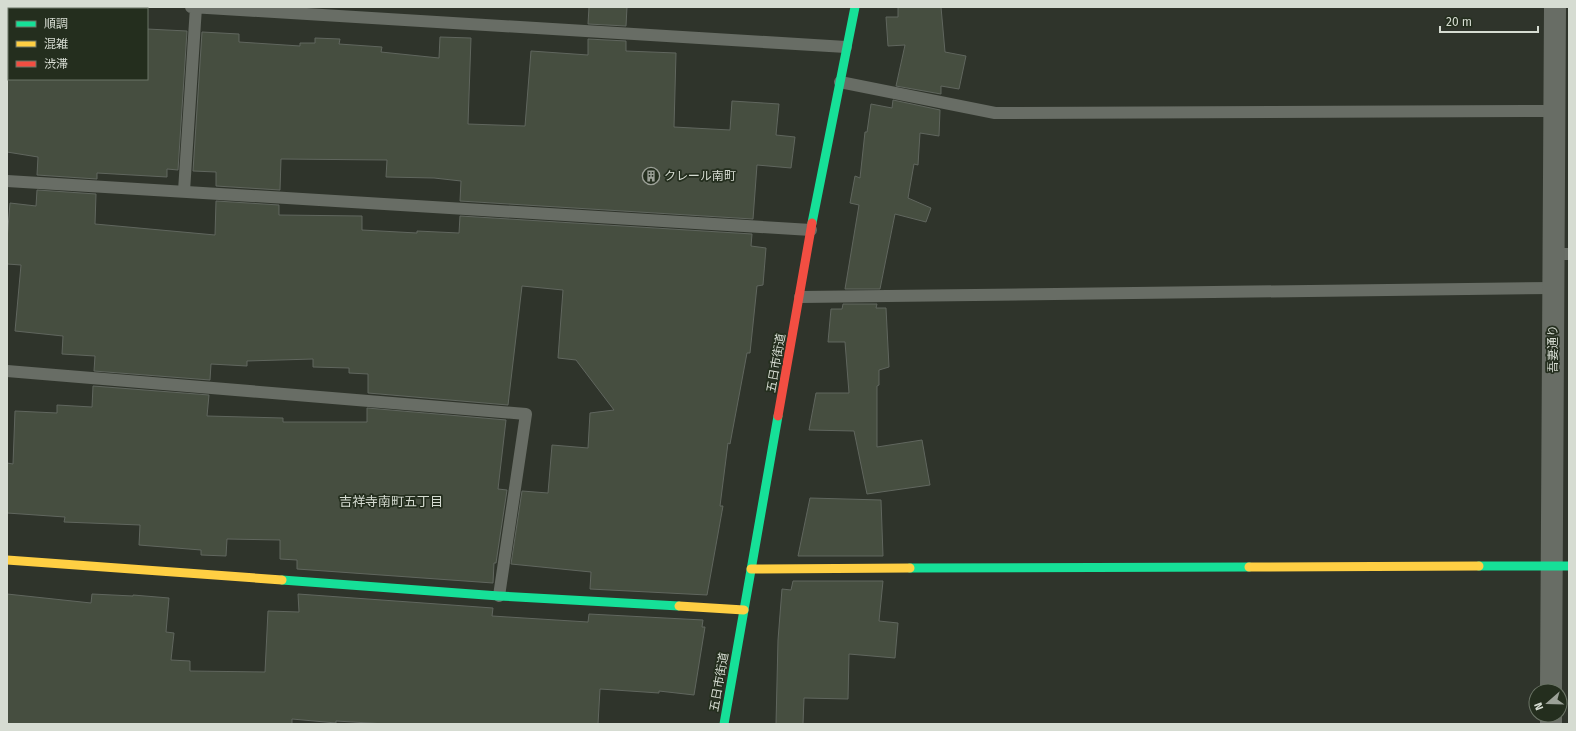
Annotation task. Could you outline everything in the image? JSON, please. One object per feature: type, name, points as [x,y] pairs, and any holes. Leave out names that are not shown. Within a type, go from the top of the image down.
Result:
[{"type":"street","name":"五日市街道","points":[[724,724],[811,230],[855,7]]},
{"type":"street","name":"吾妻通り","points":[[1552,683],[1560,566],[1553,288],[1561,254],[1554,110],[1559,14]]},
{"type":"street","points":[[7,560],[499,596],[744,610]]},
{"type":"street","points":[[751,568],[1560,566]]},
{"type":"lane","points":[[191,7],[846,48]]},
{"type":"lane","points":[[184,191],[196,7]]},
{"type":"lane","points":[[840,82],[995,113],[1554,110]]},
{"type":"lane","points":[[7,181],[811,230]]},
{"type":"lane","points":[[800,297],[1553,288]]},
{"type":"lane","points":[[7,371],[526,414],[499,596]]},
{"type":"building","points":[[589,7],[627,7],[626,26],[588,24]]},
{"type":"building","points":[[898,7],[941,7],[945,52],[966,56],[959,89],[941,86],[941,94],[896,86],[905,45],[888,46],[886,17],[898,17]]},
{"type":"building","points":[[148,29],[187,31],[178,170],[167,169],[167,177],[97,173],[97,179],[37,175],[38,157],[7,152],[7,79],[148,80]]},
{"type":"building","points":[[202,32],[239,34],[239,42],[300,46],[300,43],[315,43],[315,38],[340,39],[339,44],[382,47],[381,52],[439,58],[440,37],[471,38],[468,124],[525,126],[531,51],[588,55],[588,39],[626,41],[626,51],[676,53],[674,127],[730,130],[732,101],[779,104],[776,135],[795,137],[791,168],[757,165],[753,219],[460,201],[461,181],[434,178],[386,177],[387,160],[281,159],[280,190],[216,186],[216,172],[193,171]]},
{"type":"building","points":[[893,100],[940,110],[939,136],[920,133],[918,165],[914,164],[908,198],[931,208],[926,222],[895,214],[880,289],[845,289],[859,205],[850,203],[855,176],[860,178],[865,132],[867,132],[871,104],[892,108]]},
{"type":"building","points":[[37,190],[96,194],[95,224],[215,235],[216,201],[279,205],[279,215],[362,216],[362,230],[417,233],[417,231],[459,233],[460,216],[752,234],[751,246],[766,248],[763,285],[757,286],[750,353],[747,353],[730,444],[728,443],[720,506],[723,506],[707,595],[590,589],[591,572],[511,564],[522,491],[548,493],[552,445],[588,448],[590,413],[614,410],[576,360],[558,358],[563,290],[522,286],[508,405],[368,393],[368,374],[349,373],[349,368],[313,367],[313,359],[247,361],[247,366],[211,364],[210,380],[94,371],[95,356],[62,354],[63,336],[15,331],[21,265],[7,264],[10,203],[36,206]]},
{"type":"building","points":[[843,304],[877,304],[876,308],[886,308],[889,367],[879,370],[879,385],[877,386],[877,447],[922,440],[930,485],[867,494],[854,431],[809,430],[816,393],[849,393],[845,342],[828,342],[831,309],[842,309]]},
{"type":"building","points":[[93,386],[209,395],[207,416],[283,418],[283,422],[367,422],[367,408],[506,420],[498,489],[507,490],[496,563],[494,563],[493,583],[297,569],[297,560],[280,559],[280,540],[227,539],[226,556],[201,555],[201,550],[139,545],[140,525],[64,522],[65,517],[7,513],[7,463],[13,464],[15,411],[57,413],[57,405],[92,407]]},
{"type":"building","points":[[810,498],[881,500],[883,556],[798,556]]},
{"type":"building","points":[[793,581],[883,581],[879,621],[898,623],[895,658],[849,654],[848,699],[804,698],[803,724],[776,724],[778,640],[782,589],[791,590]]},
{"type":"building","points":[[7,594],[91,603],[92,594],[169,598],[166,632],[174,633],[171,660],[190,661],[190,671],[265,672],[268,611],[299,612],[298,594],[493,608],[492,616],[588,622],[589,614],[703,620],[702,627],[705,627],[694,695],[659,691],[659,693],[600,689],[598,724],[386,724],[336,721],[336,723],[292,719],[292,724],[7,724]]},
{"type":"traffic: fast","points":[[812,223],[855,7]]},
{"type":"traffic: fast","points":[[724,724],[778,416]]},
{"type":"traffic: fast","points":[[1479,566],[1569,566]]},
{"type":"traffic: fast","points":[[910,568],[1249,567]]},
{"type":"traffic: fast","points":[[282,580],[499,596],[679,606]]},
{"type":"traffic: slow","points":[[7,560],[282,580]]},
{"type":"traffic: slow","points":[[1249,567],[1479,566]]},
{"type":"traffic: slow","points":[[751,569],[910,568]]},
{"type":"traffic: slow","points":[[679,606],[744,610]]},
{"type":"traffic: jam","points":[[778,416],[812,223]]},
{"type":"place","name":"クレール南町","points":[[651,176]]},
{"type":"district","name":"吉祥寺南町五丁目","points":[[391,501]]}]
